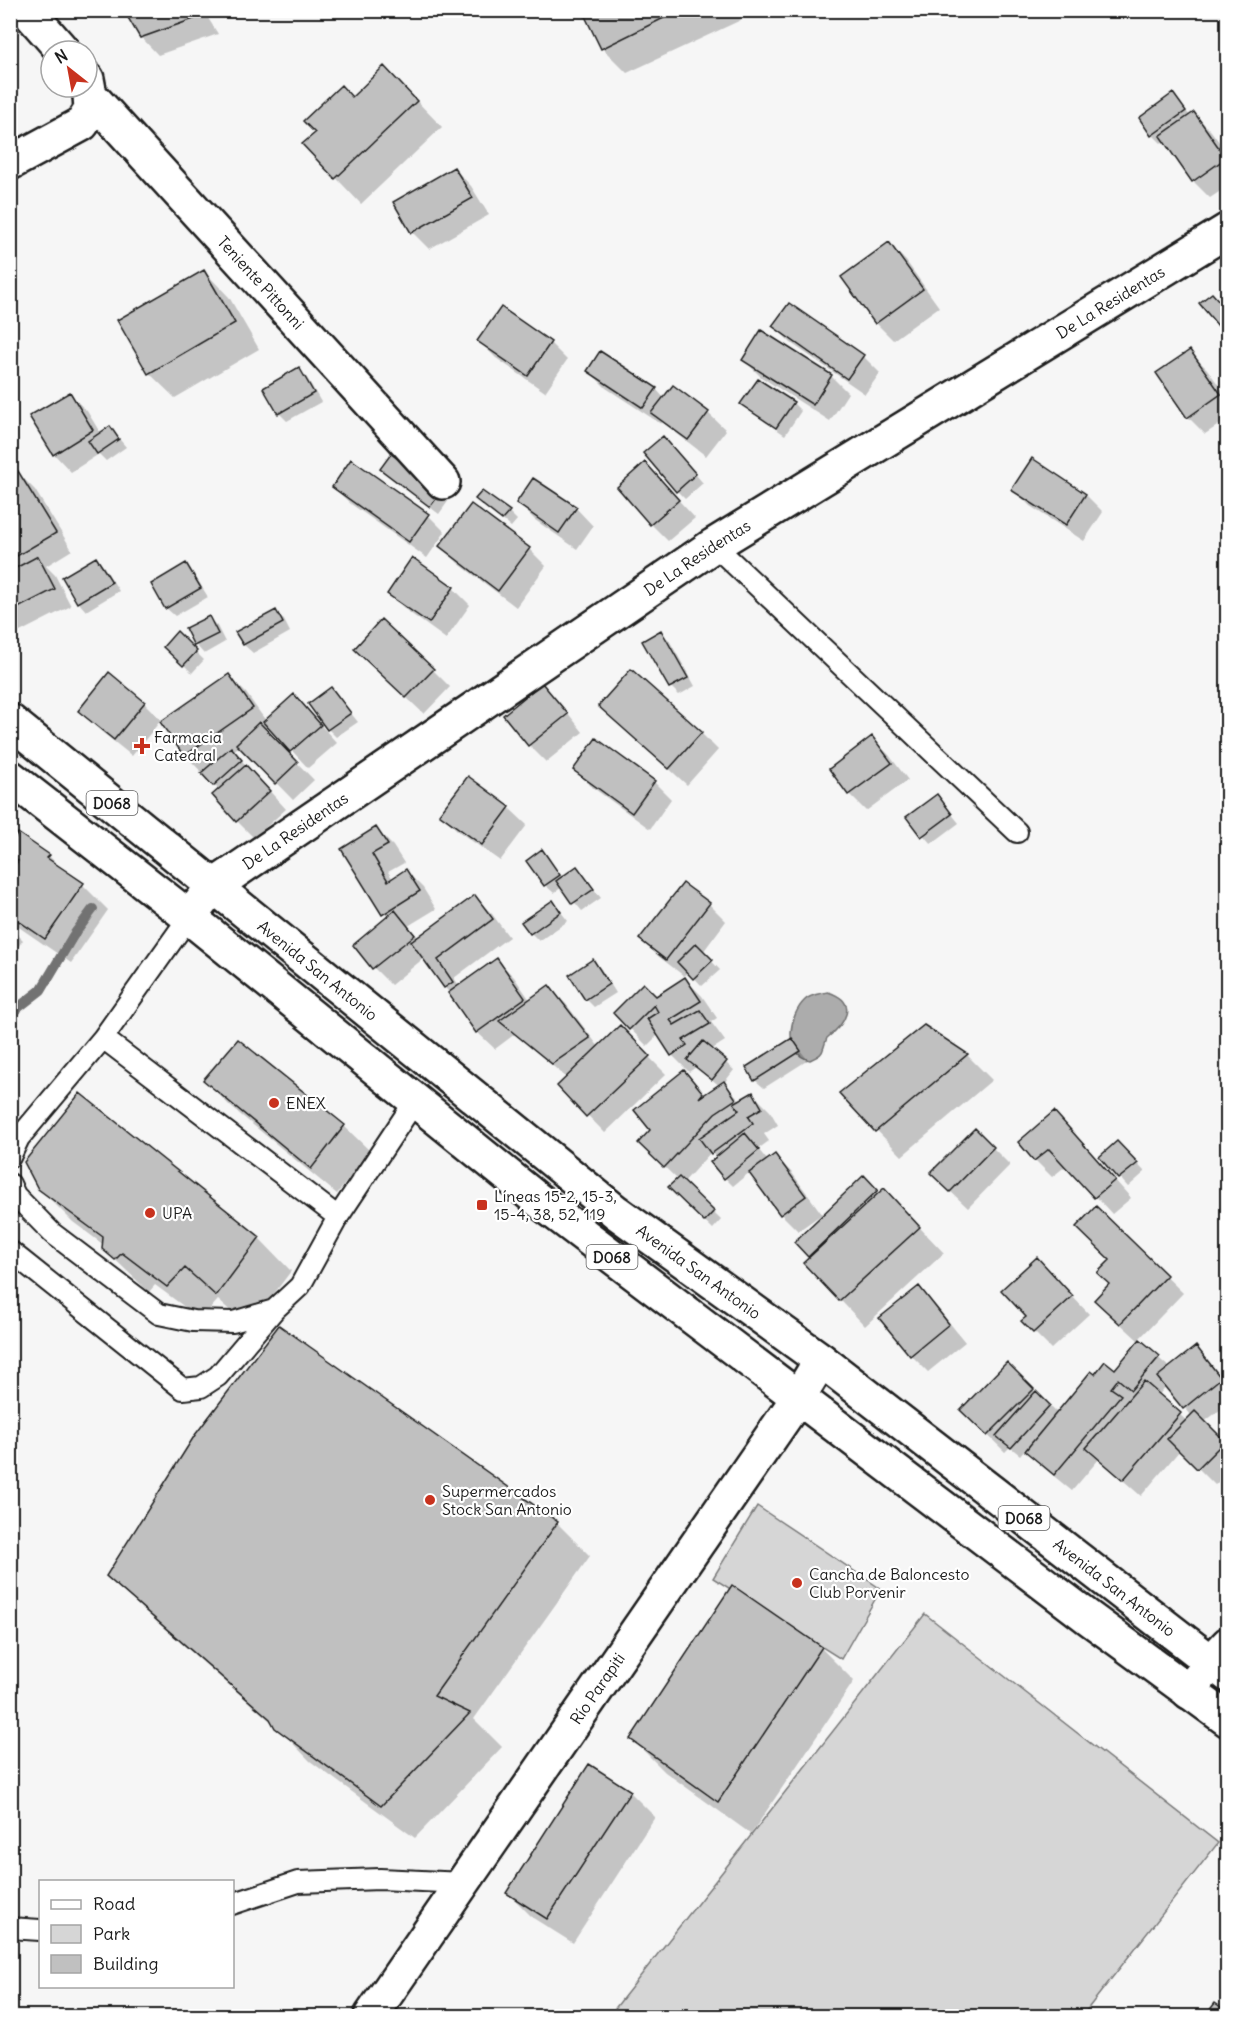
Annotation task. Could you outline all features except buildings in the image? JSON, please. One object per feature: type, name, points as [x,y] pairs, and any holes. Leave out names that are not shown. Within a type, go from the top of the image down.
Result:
[{"type":"main road","points":[[27,10],[52,39]]},
{"type":"main road","name":"Teniente Pittonni","points":[[99,98],[443,482]]},
{"type":"main road","points":[[10,163],[82,124],[91,110],[90,99]]},
{"type":"main road","name":"De La Residentas","points":[[189,917],[214,886],[714,544],[1227,230]]},
{"type":"main road","name":"Avenida San Antonio","points":[[10,721],[616,1212],[821,1360],[1222,1661]]},
{"type":"main road","name":"D068","points":[[10,777],[189,917],[574,1229],[1227,1720]]},
{"type":"main road","name":"Río Parapiti","points":[[371,2016],[798,1398],[821,1360]]},
{"type":"main road","points":[[1189,1692],[1222,1661]]},
{"type":"lane","points":[[714,544],[1017,832]]},
{"type":"lane","points":[[10,1157],[15,1143],[103,1038],[189,917]]},
{"type":"lane","points":[[103,1038],[338,1217]]},
{"type":"lane","points":[[10,1251],[183,1389],[201,1387],[218,1376],[274,1310],[300,1286],[338,1217],[415,1101]]},
{"type":"lane","points":[[10,1184],[15,1195],[52,1233],[159,1314],[193,1321],[233,1322],[274,1310]]},
{"type":"lane","points":[[234,1903],[298,1882],[380,1879],[463,1883]]},
{"type":"lane","points":[[10,1928],[39,1930]]},
{"type":"green space","name":"Cancha de Baloncesto Club Porvenir","points":[[757,1506],[881,1589],[841,1659],[713,1578]]},
{"type":"green space","points":[[925,1614],[1218,1843],[1082,2016],[609,2016]]},
{"type":"shaded area","points":[[828,992],[844,1001],[846,1014],[844,1020],[827,1038],[821,1054],[810,1060],[795,1050],[792,1042],[792,1024],[799,1007],[807,998]]},
{"type":"waterway","points":[[10,1014],[41,990],[73,936],[93,909]]},
{"type":"place","name":"Farmacia Catedral","points":[[142,746]]},
{"type":"place","name":"ENEX","points":[[274,1103]]},
{"type":"place","name":"Líneas 15-2, 15-3, 15-4, 38, 52, 119","points":[[482,1205]]},
{"type":"place","name":"UPA","points":[[150,1213]]},
{"type":"place","name":"Supermercados Stock San Antonio","points":[[430,1500]]},
{"type":"place","name":"Cancha de Baloncesto Club Porvenir","points":[[797,1583]]}]
